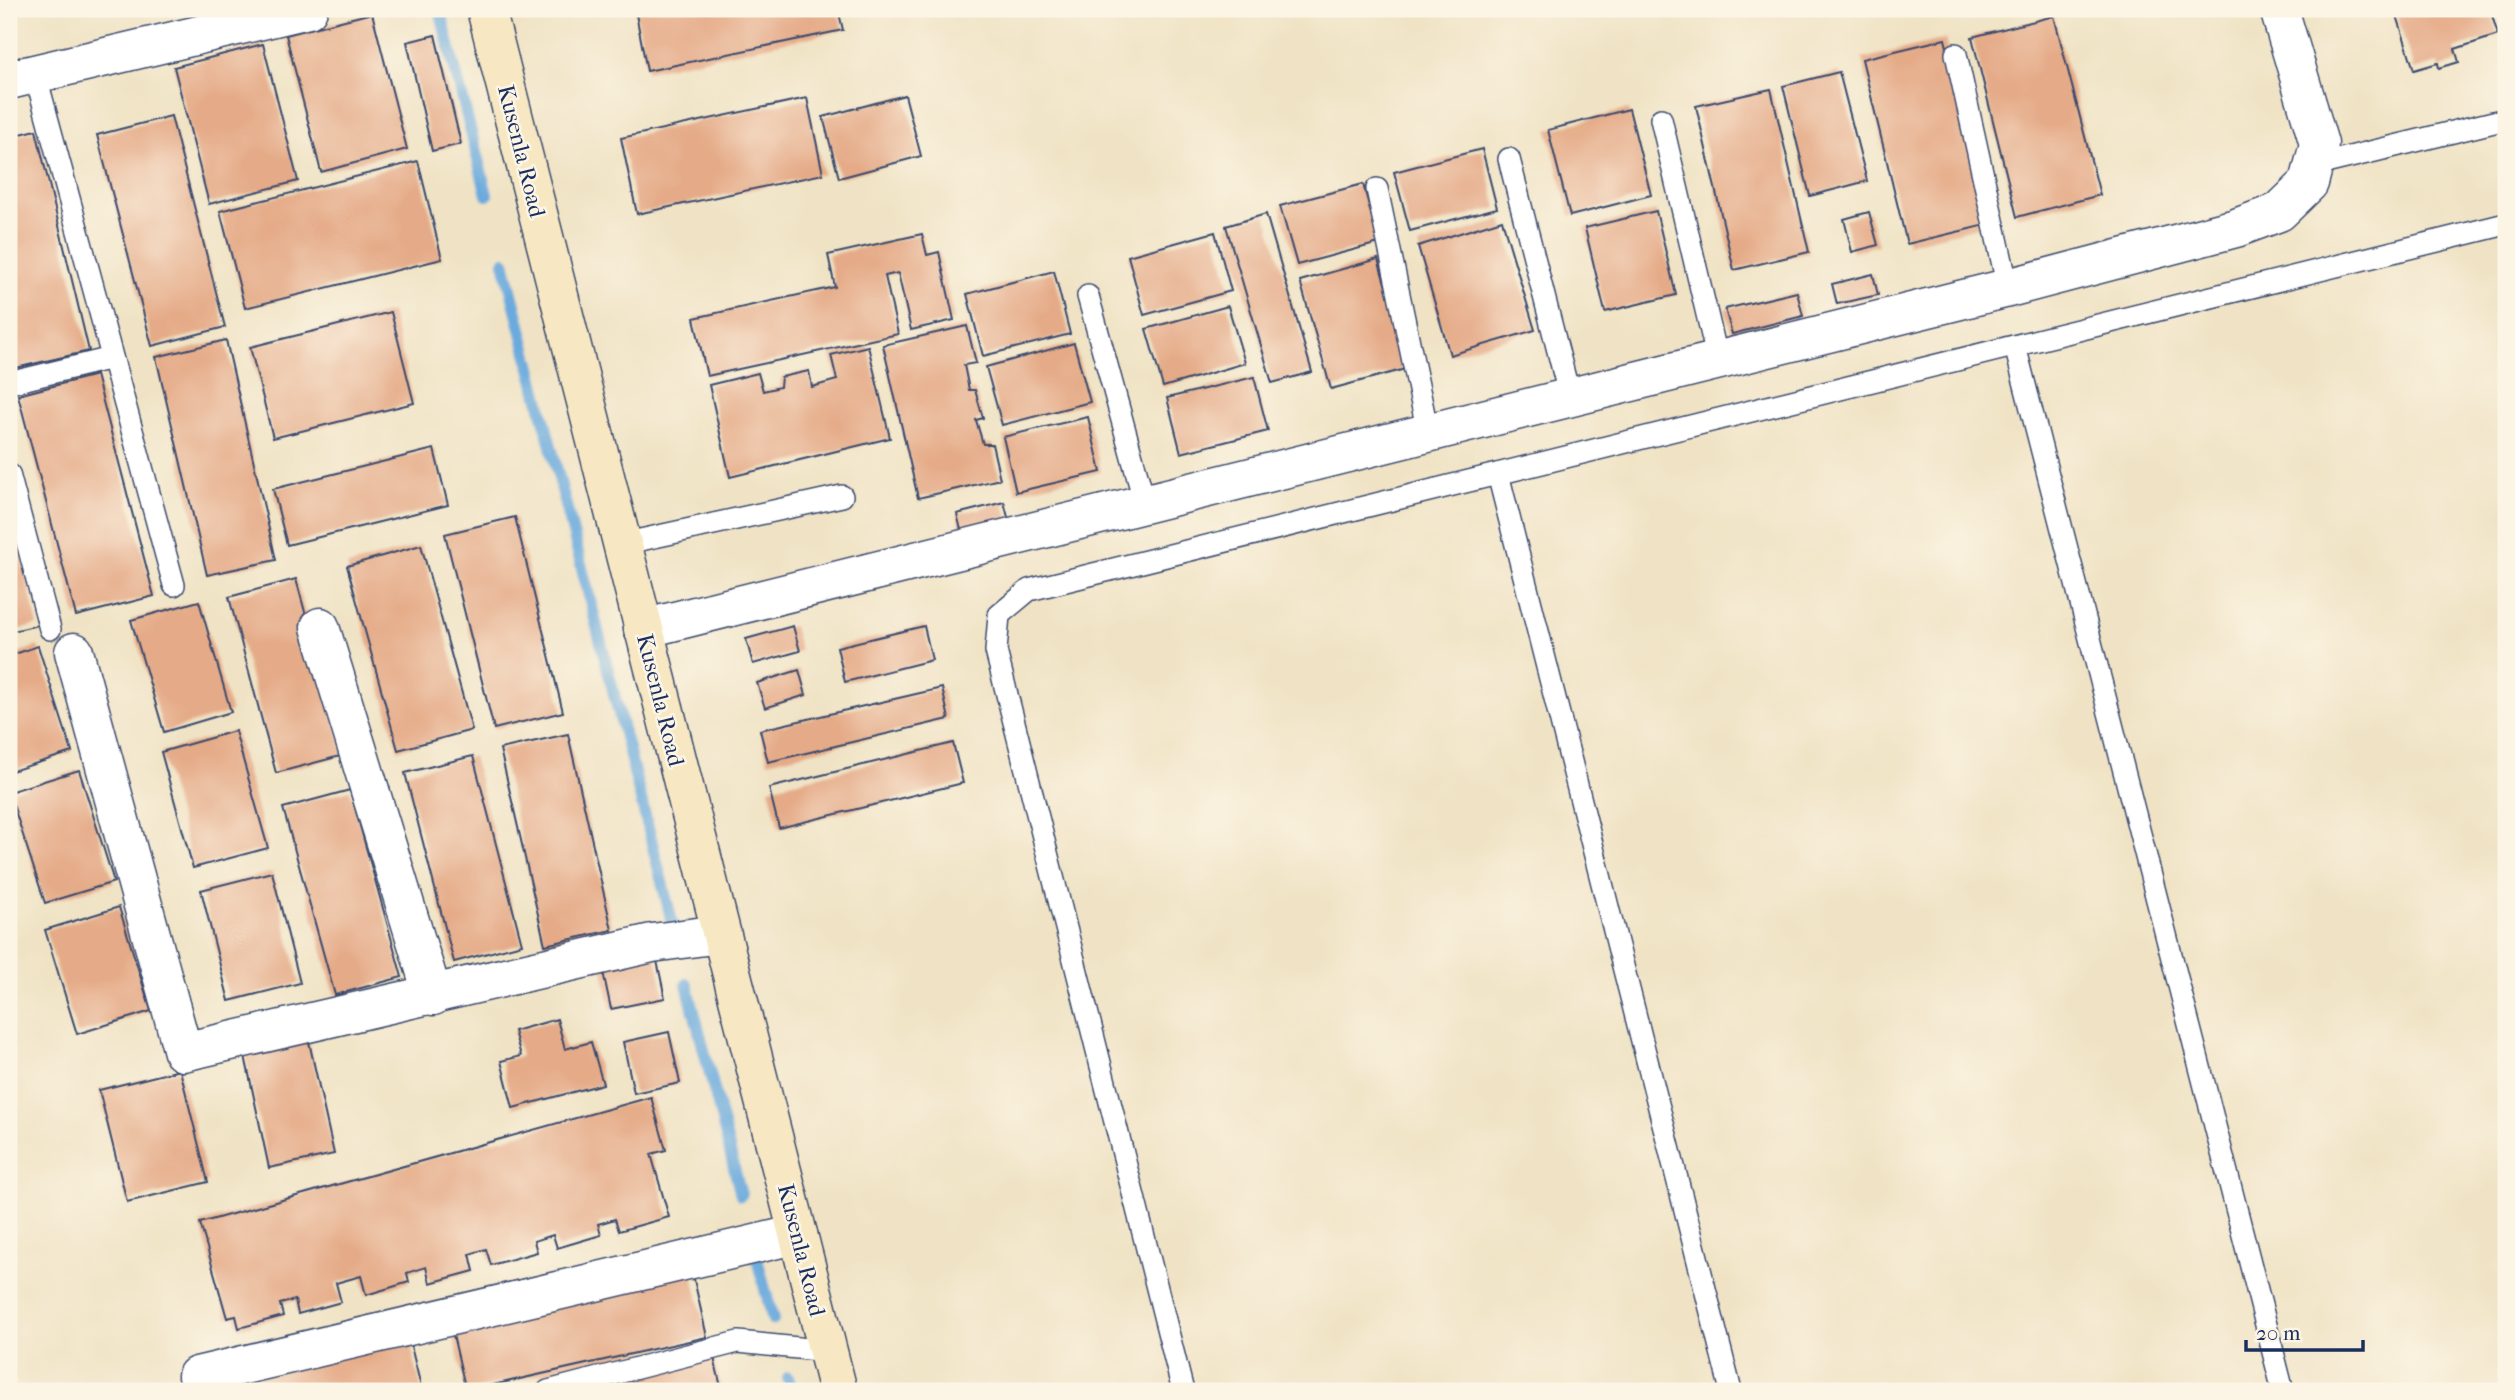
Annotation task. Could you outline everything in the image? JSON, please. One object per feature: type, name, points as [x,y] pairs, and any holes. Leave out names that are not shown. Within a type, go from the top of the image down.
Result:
[{"type":"main road","name":"Kusenla Road","points":[[486,9],[838,1391]]},
{"type":"street","points":[[22,77],[308,9]]},
{"type":"street","points":[[643,629],[2008,288],[2236,228],[2279,212],[2309,183],[2319,144],[2279,9]]},
{"type":"street","points":[[320,627],[433,996]]},
{"type":"street","points":[[62,641],[183,1052],[652,943],[720,934]]},
{"type":"street","points":[[197,1376],[798,1234]]},
{"type":"lane","points":[[1956,54],[2008,288]]},
{"type":"lane","points":[[22,77],[112,358],[174,585]]},
{"type":"lane","points":[[1661,119],[1718,361]]},
{"type":"lane","points":[[2313,166],[2506,119]]},
{"type":"lane","points":[[1509,159],[1570,398]]},
{"type":"lane","points":[[1377,189],[1427,433]]},
{"type":"lane","points":[[1183,1391],[996,651],[999,615],[1029,590],[2506,225]]},
{"type":"lane","points":[[1088,296],[1145,504]]},
{"type":"lane","points":[[2015,346],[2283,1391]]},
{"type":"lane","points":[[9,383],[112,358]]},
{"type":"lane","points":[[9,474],[62,641]]},
{"type":"lane","points":[[1498,474],[1731,1391]]},
{"type":"lane","points":[[622,544],[842,496]]},
{"type":"lane","points":[[548,1391],[738,1342],[828,1351]]},
{"type":"building","points":[[635,9],[838,9],[843,30],[647,71]]},
{"type":"building","points":[[1763,9],[1791,9],[1791,10],[1764,16]]},
{"type":"building","points":[[2395,9],[2490,9],[2498,35],[2455,49],[2459,62],[2439,68],[2438,63],[2414,70]]},
{"type":"building","points":[[372,13],[407,149],[321,172],[286,35]]},
{"type":"building","points":[[2054,16],[2100,195],[2017,217],[1972,37]]},
{"type":"building","points":[[435,35],[461,144],[432,151],[407,42]]},
{"type":"building","points":[[1945,39],[1990,224],[1907,244],[1862,59]]},
{"type":"building","points":[[263,44],[298,181],[209,204],[174,67]]},
{"type":"building","points":[[1839,72],[1867,181],[1810,196],[1783,86]]},
{"type":"building","points":[[1771,89],[1809,252],[1734,270],[1696,106]]},
{"type":"building","points":[[905,95],[921,156],[839,178],[823,117]]},
{"type":"building","points":[[807,98],[823,174],[637,214],[621,138]]},
{"type":"building","points":[[1629,109],[1651,195],[1570,216],[1548,130]]},
{"type":"building","points":[[171,116],[225,327],[152,346],[97,135]]},
{"type":"building","points":[[36,130],[89,351],[11,369],[9,137]]},
{"type":"building","points":[[1482,149],[1497,208],[1410,231],[1394,172]]},
{"type":"building","points":[[418,161],[442,259],[245,308],[220,211]]},
{"type":"building","points":[[1363,184],[1379,243],[1297,265],[1280,206]]},
{"type":"building","points":[[1656,211],[1676,295],[1605,312],[1585,228]]},
{"type":"building","points":[[1869,212],[1878,245],[1852,252],[1844,219]]},
{"type":"building","points":[[1266,214],[1312,372],[1272,383],[1226,226]]},
{"type":"building","points":[[1502,220],[1535,330],[1450,355],[1418,246]]},
{"type":"building","points":[[1215,232],[1231,291],[1144,315],[1128,256]]},
{"type":"building","points":[[922,234],[927,255],[939,252],[954,320],[911,330],[898,273],[885,276],[898,334],[707,376],[694,318],[835,287],[828,255]]},
{"type":"building","points":[[1378,259],[1409,368],[1331,389],[1300,281]]},
{"type":"building","points":[[1054,271],[1070,334],[983,356],[967,294]]},
{"type":"building","points":[[1873,274],[1878,295],[1837,304],[1832,284]]},
{"type":"building","points":[[1797,292],[1803,316],[1732,334],[1725,309]]},
{"type":"building","points":[[1228,306],[1245,363],[1163,387],[1146,329]]},
{"type":"building","points":[[391,312],[414,403],[273,438],[250,347]]},
{"type":"building","points":[[967,326],[976,363],[964,365],[969,390],[975,390],[983,418],[976,420],[983,444],[992,444],[1000,479],[918,498],[883,345]]},
{"type":"building","points":[[226,340],[276,560],[207,575],[156,357]]},
{"type":"building","points":[[1074,343],[1090,402],[1002,425],[986,367]]},
{"type":"building","points":[[868,346],[890,438],[730,477],[709,385],[758,373],[763,391],[780,387],[781,377],[809,371],[812,387],[837,380],[831,355]]},
{"type":"building","points":[[96,375],[154,596],[76,616],[18,395]]},
{"type":"building","points":[[1254,377],[1268,431],[1181,453],[1167,398]]},
{"type":"building","points":[[1088,417],[1101,472],[1016,492],[1003,437]]},
{"type":"building","points":[[434,449],[448,505],[287,545],[273,489]]},
{"type":"building","points":[[1004,502],[1010,525],[963,538],[957,514]]},
{"type":"building","points":[[9,510],[38,625],[9,632]]},
{"type":"building","points":[[515,517],[563,712],[494,729],[445,534]]},
{"type":"building","points":[[421,545],[472,730],[398,750],[347,566]]},
{"type":"building","points":[[296,579],[344,755],[276,773],[229,597]]},
{"type":"building","points":[[199,601],[231,712],[164,732],[131,620]]},
{"type":"building","points":[[793,626],[800,651],[753,664],[746,639]]},
{"type":"building","points":[[924,626],[932,660],[845,682],[837,647]]},
{"type":"building","points":[[38,646],[72,752],[9,772],[9,656]]},
{"type":"building","points":[[799,670],[806,695],[765,708],[757,683]]},
{"type":"building","points":[[942,688],[949,719],[768,762],[760,730]]},
{"type":"building","points":[[235,731],[268,848],[193,868],[161,752]]},
{"type":"building","points":[[568,734],[612,930],[545,945],[500,749]]},
{"type":"building","points":[[953,743],[963,783],[779,828],[769,788]]},
{"type":"building","points":[[473,756],[522,944],[454,962],[405,773]]},
{"type":"building","points":[[79,770],[114,882],[45,903],[9,792]]},
{"type":"building","points":[[350,790],[402,977],[335,995],[283,808]]},
{"type":"building","points":[[272,872],[300,983],[229,1001],[201,890]]},
{"type":"building","points":[[119,907],[151,1011],[77,1034],[45,930]]},
{"type":"building","points":[[656,956],[665,998],[611,1009],[602,967]]},
{"type":"building","points":[[557,1019],[565,1049],[591,1042],[603,1084],[513,1108],[501,1061],[521,1056],[514,1031]]},
{"type":"building","points":[[669,1032],[680,1083],[634,1093],[623,1042]]},
{"type":"building","points":[[308,1037],[334,1154],[269,1168],[244,1051]]},
{"type":"building","points":[[180,1070],[208,1182],[127,1202],[99,1090]]},
{"type":"building","points":[[651,1097],[666,1150],[651,1154],[669,1217],[619,1231],[615,1219],[598,1224],[601,1235],[557,1248],[553,1235],[534,1241],[537,1252],[491,1265],[486,1249],[470,1254],[474,1271],[430,1283],[426,1267],[407,1273],[409,1282],[366,1295],[361,1276],[336,1283],[341,1302],[298,1314],[295,1300],[280,1304],[283,1316],[239,1328],[236,1316],[227,1318],[200,1223]]},
{"type":"building","points":[[691,1266],[707,1337],[466,1391],[450,1322]]},
{"type":"building","points":[[408,1334],[422,1391],[175,1391],[175,1390]]},
{"type":"building","points":[[714,1358],[722,1391],[585,1391]]},
{"type":"waterway","points":[[440,10],[487,195]]},
{"type":"waterway","points":[[504,262],[676,937]]},
{"type":"waterway","points":[[687,984],[741,1195]]},
{"type":"waterway","points":[[755,1251],[773,1320]]},
{"type":"waterway","points":[[788,1378],[792,1391]]}]
